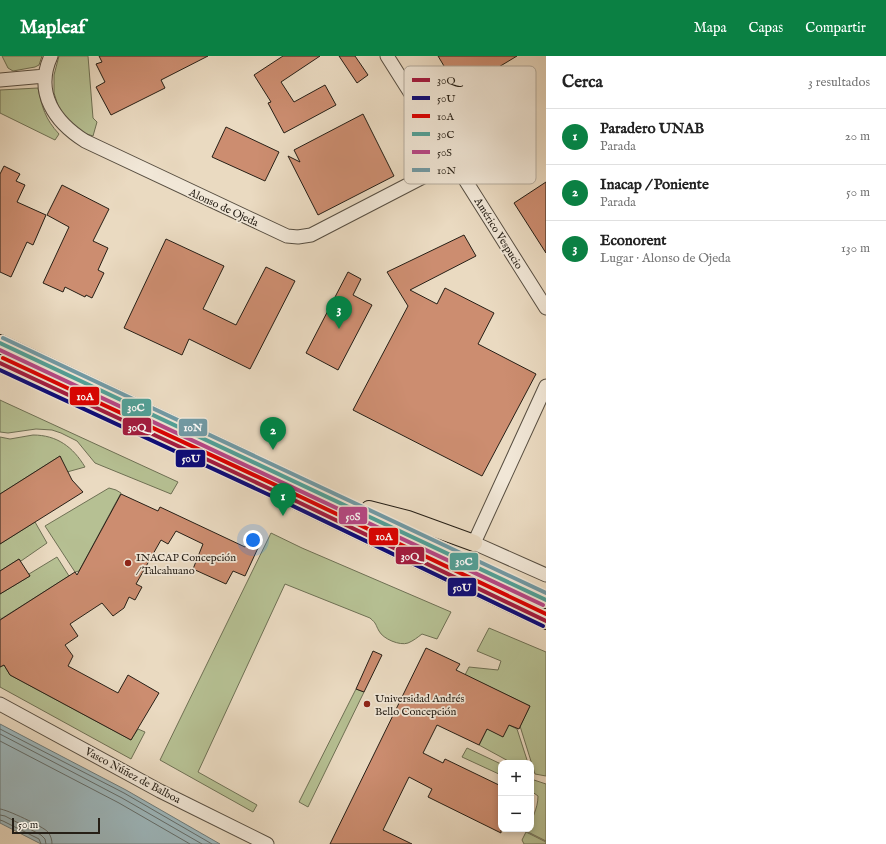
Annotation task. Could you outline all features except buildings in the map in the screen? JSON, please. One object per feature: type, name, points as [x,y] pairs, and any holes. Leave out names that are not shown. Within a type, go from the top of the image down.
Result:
[{"type":"main road","points":[[0,343],[546,600]]},
{"type":"main road","points":[[0,363],[296,501],[546,621]]},
{"type":"main road","points":[[334,500],[408,519],[474,543]]},
{"type":"street","name":"Alonso de Ojeda","points":[[51,56],[45,76],[46,94],[52,110],[66,127],[75,135],[281,234],[292,237],[304,237],[311,235],[410,184]]},
{"type":"street","name":"Américo Vespucio","points":[[387,56],[404,83]]},
{"type":"street","points":[[0,80],[45,76]]},
{"type":"street","name":"Américo Vespucio","points":[[468,184],[546,308]]},
{"type":"street","points":[[546,386],[474,543],[546,576]]},
{"type":"street","name":"Vasco Núñez de Balboa","points":[[0,704],[160,791],[267,844]]},
{"type":"green space","points":[[2,56],[42,56],[39,65],[13,71],[8,68]]},
{"type":"green space","points":[[59,56],[88,56],[93,118],[97,122],[93,136],[78,131],[60,112],[54,93],[54,75]]},
{"type":"green space","points":[[38,88],[41,101],[50,123],[59,134],[55,140],[0,113],[0,90]]},
{"type":"green space","points":[[0,400],[178,482],[171,494],[95,463],[77,441],[52,430],[36,429],[8,433],[0,432]]},
{"type":"green space","points":[[33,435],[50,437],[64,444],[70,448],[85,467],[67,472],[60,456],[0,494],[0,437],[10,439]]},
{"type":"green space","points":[[109,488],[121,493],[79,571],[75,572],[45,526]]},
{"type":"green space","points":[[35,522],[47,543],[21,561],[19,559],[0,571],[0,544]]},
{"type":"green space","points":[[271,533],[302,548],[451,612],[437,639],[422,634],[408,643],[401,644],[384,637],[370,618],[285,584],[198,772],[257,805],[253,812],[160,760]]},
{"type":"green space","points":[[57,557],[69,576],[1,619],[0,594],[30,576],[29,574]]},
{"type":"green space","points":[[489,628],[546,652],[546,776],[535,774],[534,760],[531,760],[520,726],[530,706],[465,675],[469,667],[498,670],[501,661],[477,651]]},
{"type":"green space","points":[[4,665],[10,675],[131,740],[138,729],[145,732],[131,759],[0,687],[0,667]]},
{"type":"green space","points":[[356,689],[364,692],[308,807],[299,802]]},
{"type":"green space","points":[[509,725],[517,729],[527,760],[506,760],[479,745],[487,729]]},
{"type":"green space","points":[[467,748],[498,763],[498,774],[462,757]]},
{"type":"green space","points":[[534,780],[546,784],[546,841],[528,832],[534,832],[534,814],[538,796],[534,793]]},
{"type":"green space","points":[[526,832],[546,842],[546,844],[524,844],[522,840]]},
{"type":"water","points":[[0,724],[126,790],[220,844],[41,844],[0,823]]},
{"type":"transit line","name":"10N","points":[[3,338],[546,593]]},
{"type":"transit line","name":"30C","points":[[0,343],[546,600]]},
{"type":"transit line","name":"50S","points":[[0,350],[543,605]]},
{"type":"transit line","name":"10A","points":[[3,358],[299,496],[546,614]]},
{"type":"transit line","name":"30Q","points":[[0,363],[296,501],[546,621]]},
{"type":"transit line","name":"50U","points":[[0,370],[293,506],[543,626]]},
{"type":"place","name":"Econorent","points":[[339,329]]},
{"type":"place","name":"Inacap / Poniente","points":[[273,450]]},
{"type":"place","name":"Paradero UNAB","points":[[283,516]]},
{"type":"place","name":"INACAP Concepción / Talcahuano","points":[[128,563]]},
{"type":"place","name":"Universidad Andrés Bello Concepción","points":[[367,704]]}]
